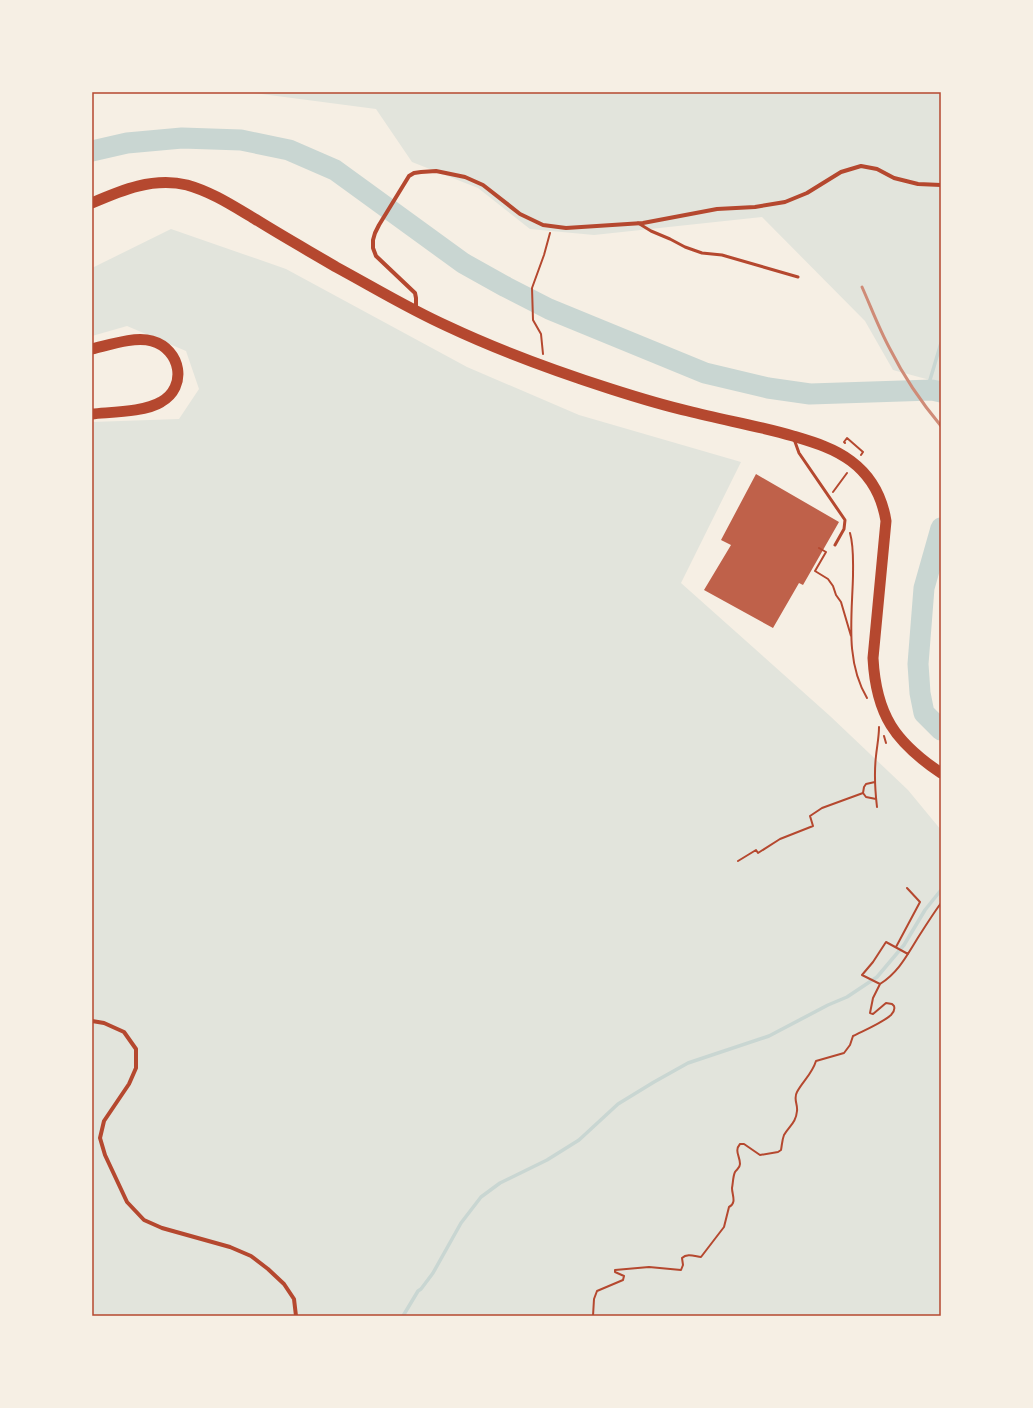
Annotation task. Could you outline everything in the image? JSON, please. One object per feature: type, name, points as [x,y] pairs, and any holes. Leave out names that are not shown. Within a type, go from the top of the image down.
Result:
[{"type":"highway","points":[[92,203],[143,184],[172,183],[204,190],[224,200],[303,248],[416,311],[447,326],[543,365],[611,389],[687,411],[792,436],[824,446],[851,461],[870,480],[880,495],[886,521],[873,658],[874,676],[878,696],[884,713],[902,742],[915,755],[941,773]]},
{"type":"highway","points":[[92,349],[125,341],[151,341],[163,345],[170,351],[178,365],[179,374],[174,390],[162,402],[142,408],[92,414]]},
{"type":"street","points":[[416,311],[415,293],[376,256],[373,248],[373,240],[379,225],[409,176],[414,173],[436,171],[465,177],[483,185],[520,214],[543,225],[566,228],[638,224],[717,209],[755,207],[785,202],[808,193],[841,172],[861,166],[877,169],[894,178],[918,184],[941,185]]},
{"type":"street","points":[[92,1021],[104,1023],[124,1032],[136,1049],[136,1068],[129,1084],[104,1121],[100,1138],[105,1155],[127,1202],[144,1220],[162,1228],[230,1247],[251,1256],[284,1284],[294,1299],[296,1316]]},
{"type":"lane","points":[[638,224],[685,247],[702,253],[722,255],[798,277]]},
{"type":"lane","points":[[792,436],[799,453],[845,520],[844,529],[835,545]]},
{"type":"path","points":[[543,365],[541,334],[533,320],[532,288],[544,255],[551,226]]},
{"type":"path","points":[[850,446],[844,442],[847,438],[864,452]]},
{"type":"path","points":[[819,548],[826,552],[815,571],[828,579],[841,602],[851,638]]},
{"type":"path","points":[[863,793],[866,784],[875,782]]},
{"type":"path","points":[[863,793],[866,797],[876,799]]},
{"type":"path","points":[[738,861],[756,850],[758,853],[780,839],[813,826],[810,816],[822,808],[863,793]]},
{"type":"path","points":[[896,947],[920,902],[907,888]]},
{"type":"path","points":[[593,1316],[594,1299],[597,1291],[623,1280],[624,1276],[614,1272],[615,1270],[649,1266],[681,1270],[683,1265],[682,1258],[684,1256],[688,1255],[701,1257],[706,1252],[724,1227],[729,1207],[734,1203],[732,1187],[736,1171],[740,1167],[737,1152],[738,1146],[740,1144],[744,1144],[760,1155],[778,1152],[781,1150],[782,1140],[792,1125],[797,1110],[795,1099],[796,1095],[804,1080],[813,1070],[816,1061],[844,1053],[850,1045],[853,1036],[883,1020],[894,1012],[894,1006],[886,1003],[873,1014],[870,1012],[873,998],[880,984],[889,979],[904,962],[941,903]]},
{"type":"path","points":[[880,984],[862,975],[873,962],[886,942],[908,954]]},
{"type":"shaded area","points":[[246,92],[941,92],[941,383],[893,370],[865,321],[762,217],[594,235],[530,229],[478,188],[412,162],[376,109]]},
{"type":"shaded area","points":[[171,229],[286,269],[467,367],[579,415],[741,462],[681,583],[830,716],[908,790],[941,830],[941,1316],[92,1316],[92,422],[179,419],[199,389],[186,351],[127,326],[92,336],[92,268]]},
{"type":"building","points":[[756,474],[839,522],[803,585],[799,583],[773,628],[704,590],[731,545],[721,540]]},
{"type":"waterway","points":[[92,151],[127,143],[182,138],[241,140],[289,150],[335,170],[463,263],[506,287],[549,309],[705,373],[768,388],[810,394],[932,390],[941,392]]},
{"type":"waterway","points":[[927,390],[941,343]]},
{"type":"waterway","points":[[941,528],[924,588],[918,664],[920,693],[924,713],[941,730]]},
{"type":"waterway","points":[[403,1316],[418,1291],[433,1273],[461,1223],[481,1197],[500,1183],[547,1160],[579,1140],[618,1104],[688,1063],[769,1036],[828,1005],[847,997],[877,977],[904,945],[925,910],[941,890]]},
{"type":"railway","points":[[862,287],[882,334],[895,359],[920,398],[941,426]]}]
